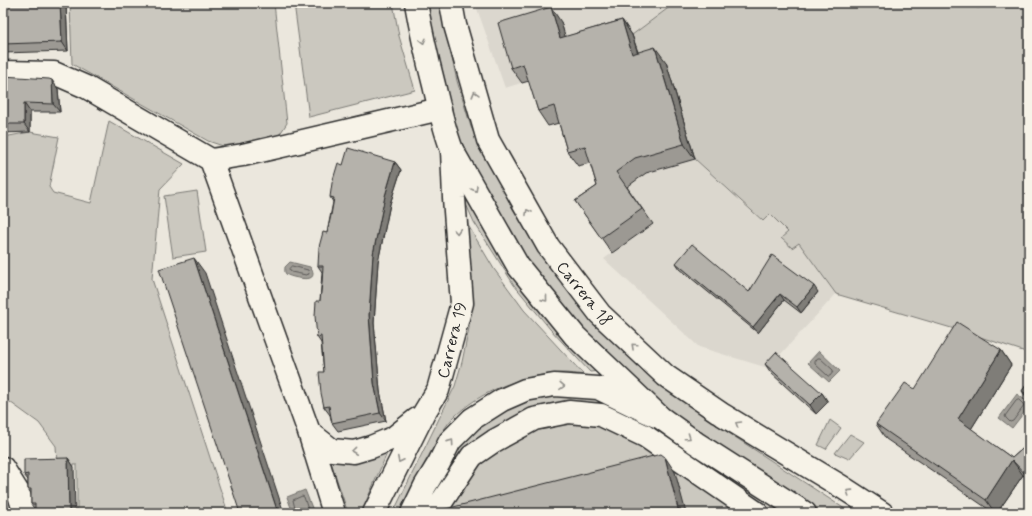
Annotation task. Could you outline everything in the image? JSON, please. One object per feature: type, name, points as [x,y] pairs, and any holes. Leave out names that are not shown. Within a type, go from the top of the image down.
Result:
[{"type":"street","name":"Carrera 18","points":[[416,3],[420,28],[440,110],[452,150],[518,266],[574,336],[661,418],[696,443],[805,513]]},
{"type":"street","name":"Carrera 18","points":[[451,3],[455,25],[488,140],[548,246],[600,314],[666,376],[724,415],[882,513]]},
{"type":"street","points":[[3,72],[54,73],[86,87],[211,160],[243,155],[440,110]]},
{"type":"street","name":"Carrera 19","points":[[374,513],[424,413],[438,390],[462,302],[452,150]]},
{"type":"street","points":[[211,160],[309,432],[334,513]]},
{"type":"street","points":[[412,513],[450,441],[472,419],[502,400],[525,390],[554,385],[598,388],[661,418]]},
{"type":"street","points":[[434,513],[472,456],[494,441],[534,419],[569,412],[601,415],[645,436],[757,513]]},
{"type":"street","points":[[309,432],[332,450],[354,452],[371,448],[394,438],[424,413]]},
{"type":"street","points":[[3,468],[18,492],[25,513]]},
{"type":"shaded area","points":[[70,3],[274,3],[287,123],[278,137],[239,145],[223,146],[208,141],[72,64]]},
{"type":"shaded area","points":[[294,3],[393,3],[399,36],[415,90],[309,117]]},
{"type":"shaded area","points":[[424,3],[440,3],[457,81],[471,127],[513,209],[567,289],[593,321],[659,383],[706,418],[851,513],[820,513],[663,410],[554,299],[497,217],[455,132]]},
{"type":"shaded area","points":[[475,3],[675,3],[632,35],[666,62],[695,159],[762,221],[770,214],[788,232],[782,238],[799,243],[836,294],[768,368],[699,347],[604,259],[612,253],[586,216],[607,201],[596,161],[578,166],[565,121],[548,126],[534,79],[505,88]]},
{"type":"shaded area","points":[[675,3],[948,3],[979,8],[986,3],[1029,3],[1029,353],[965,332],[836,294],[799,243],[792,248],[781,238],[788,232],[770,214],[763,221],[695,159],[666,62],[643,69],[632,35]]},
{"type":"shaded area","points":[[109,121],[184,164],[160,189],[152,279],[228,513],[77,513],[77,465],[57,464],[56,446],[39,423],[3,397],[4,137],[30,132],[59,137],[49,187],[53,193],[91,203]]},
{"type":"shaded area","points":[[197,191],[206,252],[173,257],[164,196]]},
{"type":"shaded area","points":[[467,192],[600,371],[590,372],[550,329],[514,285],[474,222],[465,202]]},
{"type":"shaded area","points":[[465,220],[494,269],[524,310],[584,375],[566,373],[533,377],[503,386],[475,400],[450,421],[429,455],[401,513],[393,513],[455,386],[462,362],[469,328],[471,296]]},
{"type":"shaded area","points":[[598,388],[790,513],[412,513],[439,463],[502,400]]},
{"type":"shaded area","points":[[830,420],[841,428],[826,449],[818,445]]},
{"type":"shaded area","points":[[850,434],[864,442],[849,459],[835,453]]},
{"type":"shaded area","points":[[388,451],[361,513],[348,513],[331,462],[334,459],[349,462],[362,461]]},
{"type":"water","points":[[290,262],[310,267],[313,275],[308,279],[286,274],[285,267]]},
{"type":"water","points":[[819,351],[840,371],[829,382],[808,363]]},
{"type":"water","points":[[1017,394],[1029,403],[1029,406],[1012,428],[999,418]]},
{"type":"water","points":[[305,490],[314,513],[293,513],[287,497]]},
{"type":"building","points":[[3,3],[60,3],[62,42],[3,44]]},
{"type":"building","points":[[551,7],[560,38],[622,20],[632,54],[655,47],[684,144],[635,158],[616,172],[642,209],[601,238],[575,201],[597,186],[585,146],[567,151],[554,106],[538,111],[523,64],[511,68],[498,23]]},
{"type":"building","points":[[3,76],[52,80],[53,104],[24,103],[24,124],[3,124]]},
{"type":"building","points":[[348,148],[395,162],[385,196],[373,254],[369,315],[374,383],[380,413],[332,423],[329,406],[324,407],[319,372],[324,372],[321,336],[317,337],[315,316],[316,301],[320,301],[323,266],[318,266],[319,247],[323,232],[327,233],[331,215],[334,198],[330,197],[332,183],[338,163],[343,165]]},
{"type":"building","points":[[692,244],[749,292],[772,255],[814,286],[797,307],[780,294],[753,327],[676,263]]},
{"type":"building","points":[[194,258],[278,513],[240,513],[159,269]]},
{"type":"building","points":[[957,322],[1001,350],[958,419],[1012,458],[1029,443],[1029,478],[1012,460],[986,500],[876,424],[905,383],[915,389]]},
{"type":"building","points":[[776,352],[822,393],[810,405],[765,364]]},
{"type":"building","points":[[1029,381],[1029,396],[1022,391]]},
{"type":"building","points":[[661,454],[665,457],[679,513],[430,513]]},
{"type":"building","points":[[68,458],[69,513],[35,513],[35,504],[31,504],[31,489],[28,489],[28,474],[24,475],[24,459]]}]
